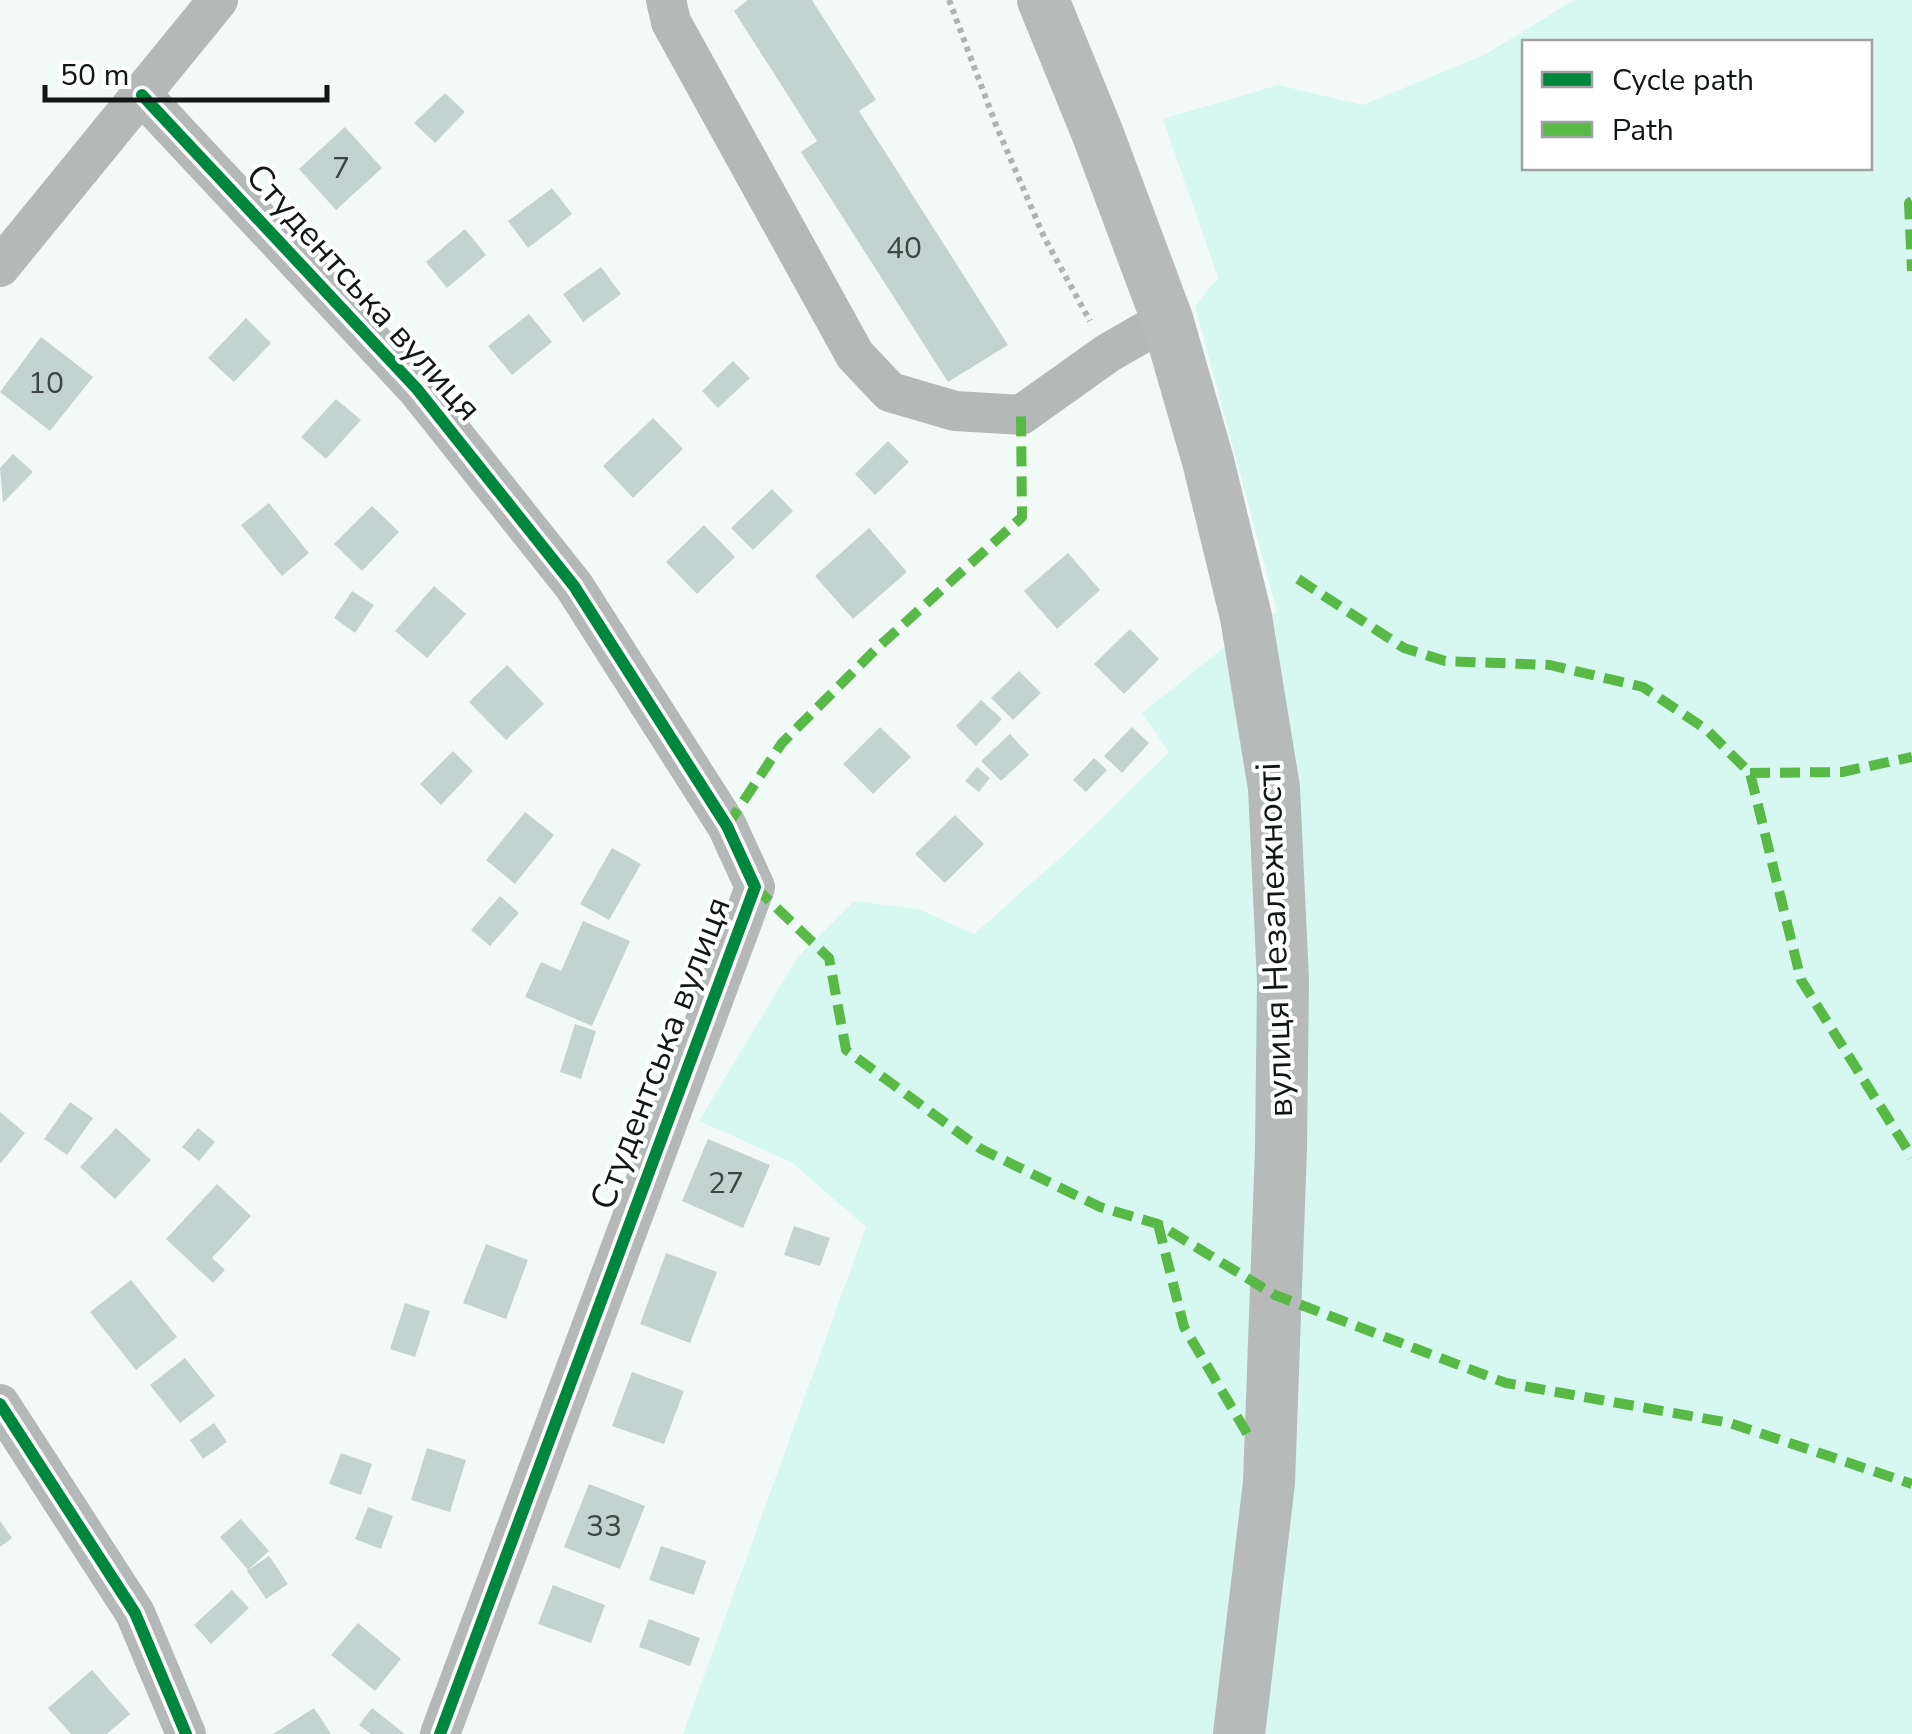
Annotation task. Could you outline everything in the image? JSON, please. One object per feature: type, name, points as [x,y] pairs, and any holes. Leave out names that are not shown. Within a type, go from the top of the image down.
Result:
[{"type":"main road","name":"вулиця Незалежності","points":[[1043,0],[1166,319],[1208,461],[1242,600],[1274,788],[1283,980],[1282,1148],[1268,1483],[1239,1734]]},
{"type":"street","points":[[0,267],[218,0]]},
{"type":"street","points":[[666,0],[670,22],[856,355],[890,392],[955,410],[1021,415],[1108,353],[1166,319]]},
{"type":"street","name":"Студентська вулиця","points":[[142,95],[417,389],[574,586],[728,826],[755,886],[440,1734]]},
{"type":"street","points":[[0,1404],[135,1613],[186,1734]]},
{"type":"path","points":[[949,0],[1044,237],[1108,353]]},
{"type":"green space","points":[[1574,0],[1912,0],[1912,1734],[683,1734],[866,1227],[791,1162],[699,1121],[797,958],[854,901],[918,909],[974,934],[1069,850],[1169,752],[1142,713],[1277,611],[1195,306],[1218,278],[1163,119],[1278,85],[1363,105],[1486,54]]},
{"type":"building","points":[[748,0],[812,0],[876,100],[859,111],[1008,345],[948,382],[801,152],[817,141],[734,11]]},
{"type":"building","points":[[445,93],[465,112],[435,143],[414,123]]},
{"type":"building","points":[[345,127],[382,168],[336,210],[299,169]]},
{"type":"building","points":[[552,188],[572,214],[528,248],[508,221]]},
{"type":"building","points":[[465,229],[486,255],[447,288],[426,262]]},
{"type":"building","points":[[601,267],[621,294],[583,322],[563,294]]},
{"type":"building","points":[[529,314],[552,342],[512,375],[488,346]]},
{"type":"building","points":[[246,318],[271,343],[234,382],[208,358]]},
{"type":"building","points":[[41,337],[93,377],[50,431],[0,392]]},
{"type":"building","points":[[733,361],[750,378],[718,408],[702,391]]},
{"type":"building","points":[[336,399],[361,420],[326,459],[301,437]]},
{"type":"building","points":[[653,418],[683,449],[633,498],[603,466]]},
{"type":"building","points":[[888,441],[909,462],[875,495],[855,474]]},
{"type":"building","points":[[13,454],[33,472],[3,503],[0,468]]},
{"type":"building","points":[[772,489],[793,511],[753,550],[731,528]]},
{"type":"building","points":[[269,503],[309,553],[282,576],[241,525]]},
{"type":"building","points":[[372,506],[399,532],[362,571],[334,544]]},
{"type":"building","points":[[704,525],[735,557],[697,594],[666,562]]},
{"type":"building","points":[[869,528],[907,572],[853,619],[815,576]]},
{"type":"building","points":[[1068,553],[1100,590],[1057,629],[1024,591]]},
{"type":"building","points":[[434,586],[466,614],[427,658],[395,631]]},
{"type":"building","points":[[352,591],[374,605],[355,633],[334,618]]},
{"type":"building","points":[[1130,629],[1159,659],[1124,694],[1094,664]]},
{"type":"building","points":[[507,665],[544,704],[506,740],[469,702]]},
{"type":"building","points":[[1019,671],[1041,693],[1013,720],[991,698]]},
{"type":"building","points":[[981,700],[1002,719],[976,746],[956,726]]},
{"type":"building","points":[[880,727],[911,757],[873,794],[843,764]]},
{"type":"building","points":[[1132,727],[1149,743],[1122,773],[1104,756]]},
{"type":"building","points":[[1010,734],[1029,755],[1001,781],[981,761]]},
{"type":"building","points":[[453,751],[473,771],[441,805],[420,784]]},
{"type":"building","points":[[1094,758],[1107,770],[1086,792],[1073,780]]},
{"type":"building","points":[[977,767],[990,778],[979,792],[965,781]]},
{"type":"building","points":[[525,812],[554,835],[515,884],[486,860]]},
{"type":"building","points":[[955,815],[984,844],[945,883],[915,854]]},
{"type":"building","points":[[612,848],[641,864],[609,920],[580,904]]},
{"type":"building","points":[[500,896],[519,913],[490,946],[471,930]]},
{"type":"building","points":[[583,921],[630,941],[592,1026],[525,997],[541,962],[561,971]]},
{"type":"building","points":[[575,1024],[596,1031],[581,1079],[560,1072]]},
{"type":"building","points":[[70,1102],[93,1118],[67,1155],[44,1139]]},
{"type":"building","points":[[0,1112],[25,1133],[0,1164]]},
{"type":"building","points":[[116,1128],[151,1160],[115,1199],[80,1167]]},
{"type":"building","points":[[198,1128],[215,1142],[199,1161],[182,1147]]},
{"type":"building","points":[[708,1139],[770,1165],[743,1228],[682,1201]]},
{"type":"building","points":[[217,1184],[251,1216],[212,1258],[225,1270],[213,1283],[166,1239]]},
{"type":"building","points":[[794,1226],[830,1238],[820,1266],[784,1255]]},
{"type":"building","points":[[486,1244],[528,1260],[506,1319],[463,1303]]},
{"type":"building","points":[[666,1253],[717,1272],[690,1343],[640,1324]]},
{"type":"building","points":[[131,1280],[177,1337],[136,1370],[90,1312]]},
{"type":"building","points":[[405,1303],[430,1311],[415,1357],[390,1349]]},
{"type":"building","points":[[185,1358],[215,1396],[180,1423],[150,1385]]},
{"type":"building","points":[[632,1372],[684,1391],[664,1444],[612,1426]]},
{"type":"building","points":[[214,1423],[227,1442],[203,1459],[190,1440]]},
{"type":"building","points":[[427,1448],[466,1460],[450,1512],[411,1500]]},
{"type":"building","points":[[341,1453],[372,1464],[361,1495],[329,1484]]},
{"type":"building","points":[[589,1484],[645,1506],[620,1569],[564,1547]]},
{"type":"building","points":[[368,1507],[393,1516],[381,1549],[355,1539]]},
{"type":"building","points":[[241,1519],[269,1551],[248,1570],[220,1537]]},
{"type":"building","points":[[0,1521],[12,1538],[0,1547]]},
{"type":"building","points":[[661,1546],[706,1561],[694,1595],[649,1580]]},
{"type":"building","points":[[269,1556],[288,1584],[266,1599],[247,1571]]},
{"type":"building","points":[[553,1585],[605,1605],[591,1643],[538,1624]]},
{"type":"building","points":[[232,1590],[249,1608],[211,1644],[194,1625]]},
{"type":"building","points":[[649,1619],[700,1638],[690,1666],[639,1647]]},
{"type":"building","points":[[358,1623],[401,1659],[375,1691],[331,1655]]},
{"type":"building","points":[[92,1670],[130,1714],[107,1734],[71,1734],[48,1708]]},
{"type":"building","points":[[314,1708],[331,1734],[273,1734]]},
{"type":"building","points":[[372,1708],[405,1734],[371,1734],[359,1725]]},
{"type":"marked path","points":[[1912,201],[1912,271]]},
{"type":"marked path","points":[[727,826],[782,743],[875,650],[1022,517],[1021,415]]},
{"type":"marked path","points":[[1298,579],[1404,648],[1445,661],[1550,665],[1643,687],[1707,730],[1750,773],[1801,980],[1912,1157]]},
{"type":"marked path","points":[[1750,773],[1842,772],[1912,757]]},
{"type":"marked path","points":[[755,887],[829,958],[846,1050],[981,1149],[1100,1207],[1158,1224],[1275,1295],[1506,1383],[1730,1423],[1912,1484]]},
{"type":"marked path","points":[[1158,1224],[1184,1327],[1251,1440]]},
{"type":"cycle path","points":[[142,95],[417,389],[574,586],[727,826],[755,887],[440,1734]]},
{"type":"cycle path","points":[[0,1404],[135,1613],[186,1734]]}]
